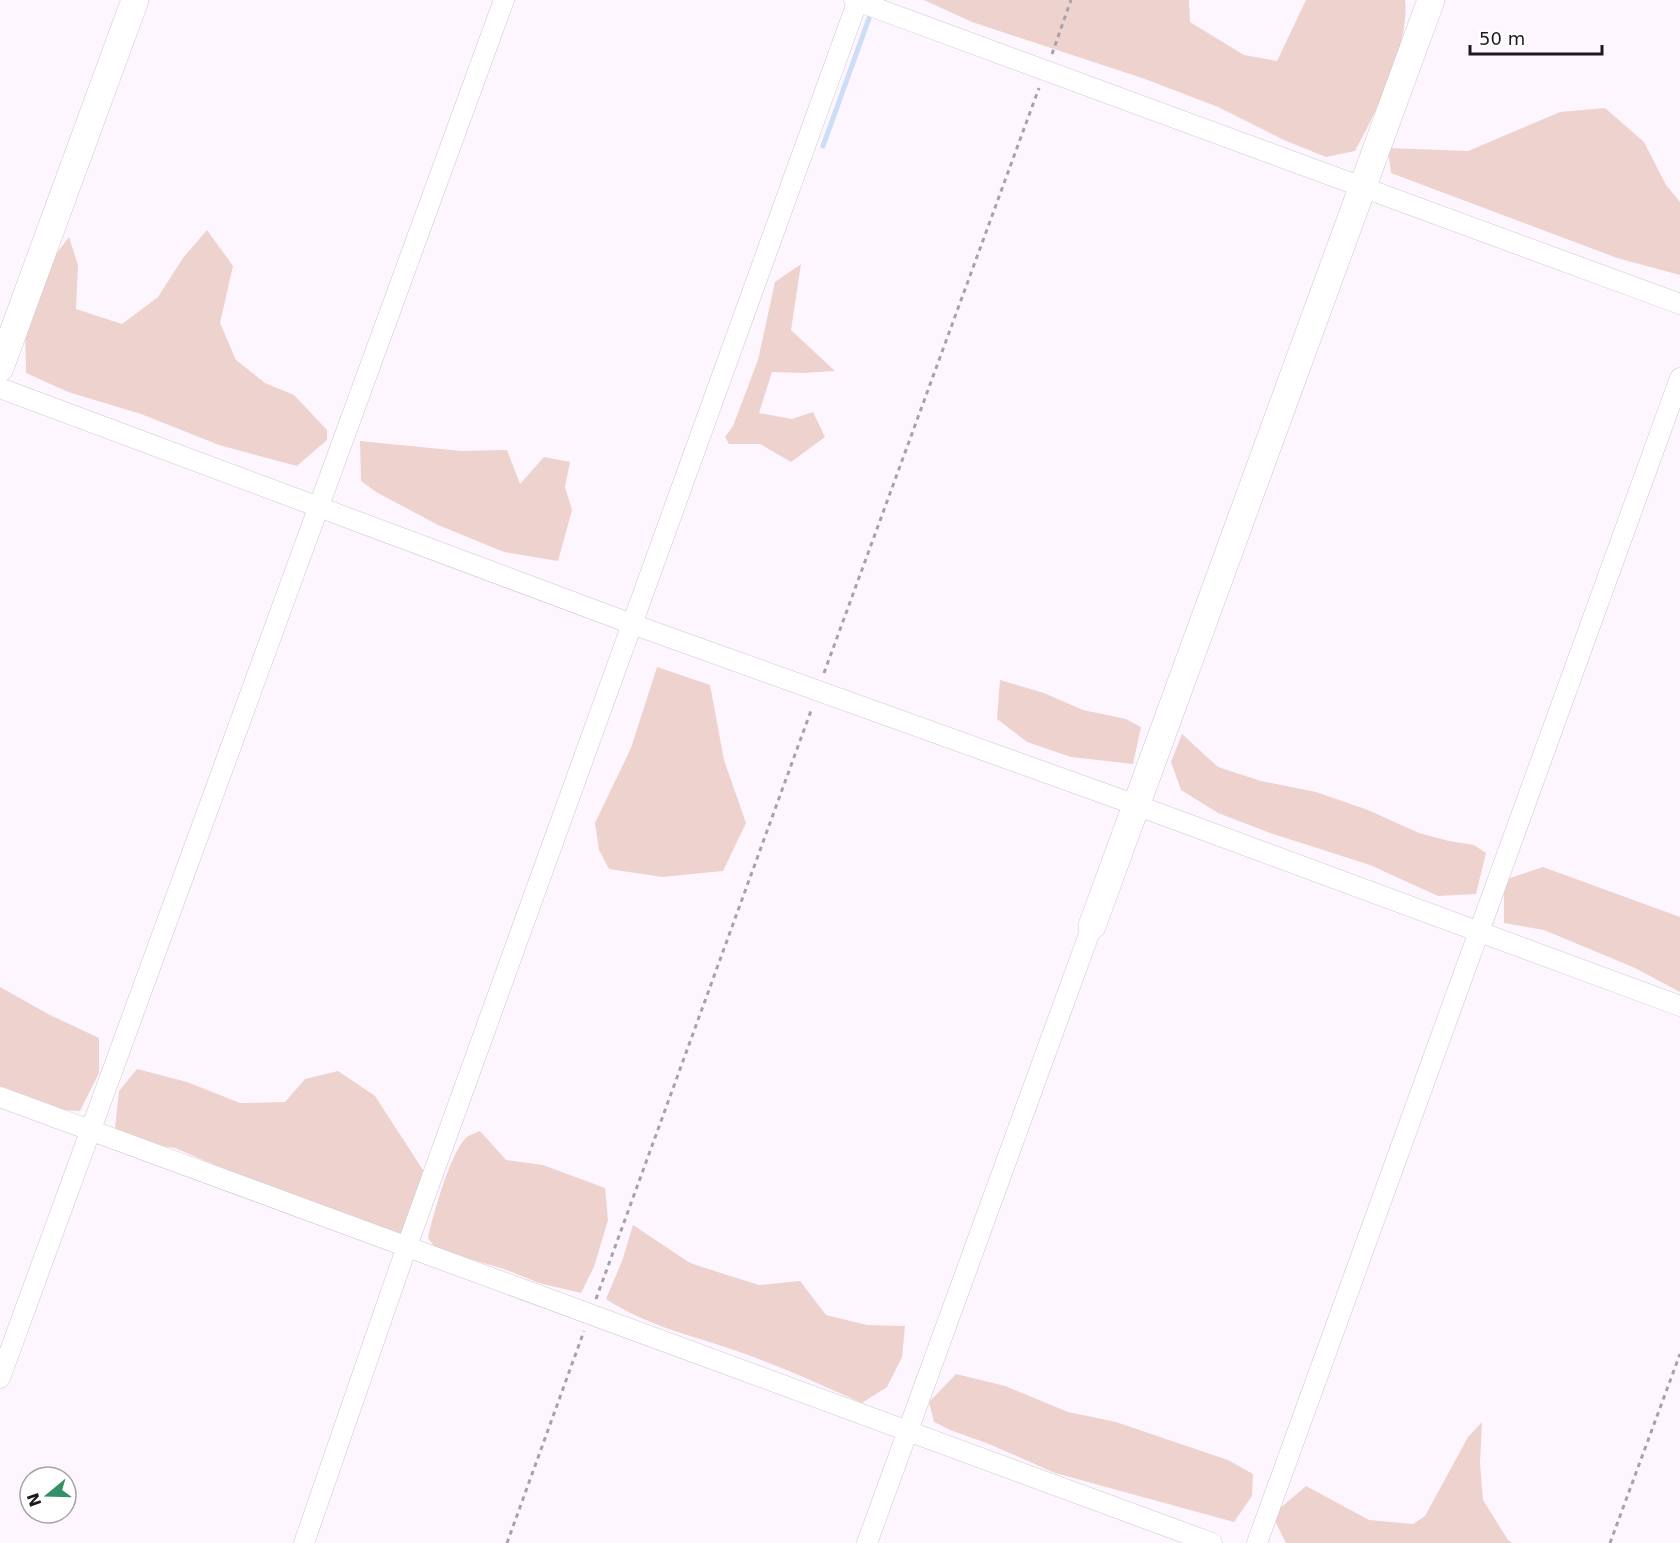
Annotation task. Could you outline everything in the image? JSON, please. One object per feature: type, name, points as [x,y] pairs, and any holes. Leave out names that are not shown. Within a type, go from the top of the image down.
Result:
[{"type":"street","points":[[0,368],[135,0]]},
{"type":"street","points":[[0,1378],[504,0]]},
{"type":"street","points":[[304,1543],[406,1246],[857,0],[1680,304]]},
{"type":"street","points":[[867,1543],[1431,0]]},
{"type":"street","points":[[1257,1543],[1680,378]]},
{"type":"street","points":[[0,388],[632,624],[1136,805],[1680,1006]]},
{"type":"street","points":[[0,1096],[1212,1543]]},
{"type":"path","points":[[507,1543],[1071,0]]},
{"type":"path","points":[[1610,1543],[1680,1354]]},
{"type":"shaded area","points":[[924,0],[1189,0],[1190,22],[1244,55],[1277,61],[1306,0],[1405,0],[1405,18],[1397,57],[1390,77],[1355,151],[1326,157],[1284,140],[1218,107],[1145,79],[972,22]]},
{"type":"shaded area","points":[[1605,108],[1644,142],[1666,185],[1680,202],[1680,275],[1617,258],[1391,173],[1388,148],[1468,151],[1560,112]]},
{"type":"shaded area","points":[[207,230],[233,266],[220,323],[236,360],[265,383],[294,395],[327,430],[327,440],[297,466],[219,445],[141,414],[68,392],[26,373],[25,323],[43,271],[69,237],[78,265],[76,309],[122,324],[158,297],[183,258]]},
{"type":"shaded area","points":[[801,264],[791,330],[835,371],[772,372],[759,413],[792,419],[813,412],[825,437],[791,462],[760,444],[729,444],[725,437],[733,426],[758,360],[775,282]]},
{"type":"shaded area","points":[[360,441],[461,451],[507,450],[520,484],[544,457],[570,462],[565,487],[572,510],[558,561],[504,552],[438,525],[376,492],[361,481]]},
{"type":"shaded area","points":[[657,667],[710,685],[724,760],[746,823],[723,871],[662,877],[609,869],[599,850],[595,823],[631,748]]},
{"type":"shaded area","points":[[1000,680],[1044,693],[1083,710],[1126,719],[1141,727],[1133,764],[1071,757],[1027,742],[997,719]]},
{"type":"shaded area","points":[[1182,734],[1218,767],[1261,781],[1316,792],[1368,810],[1419,833],[1474,845],[1486,853],[1476,894],[1438,896],[1370,865],[1270,833],[1218,813],[1181,790],[1171,762]]},
{"type":"shaded area","points":[[1543,867],[1680,917],[1680,992],[1635,968],[1544,930],[1504,923],[1504,880]]},
{"type":"shaded area","points":[[0,987],[50,1015],[99,1038],[99,1073],[80,1111],[42,1109],[0,1091]]},
{"type":"shaded area","points":[[137,1069],[187,1082],[240,1103],[285,1102],[305,1079],[338,1071],[375,1096],[423,1170],[421,1198],[403,1239],[282,1200],[224,1169],[175,1148],[136,1142],[115,1128],[119,1091]]},
{"type":"shaded area","points":[[480,1131],[506,1160],[543,1165],[605,1188],[608,1220],[594,1267],[581,1293],[539,1283],[504,1269],[436,1249],[428,1238],[443,1184],[455,1155],[467,1137]]},
{"type":"shaded area","points":[[633,1225],[690,1263],[759,1285],[800,1281],[826,1315],[867,1325],[905,1326],[902,1357],[887,1387],[862,1403],[767,1362],[652,1323],[606,1299],[622,1261]]},
{"type":"shaded area","points":[[956,1374],[1005,1386],[1068,1412],[1116,1422],[1228,1460],[1253,1474],[1252,1496],[1234,1522],[1055,1473],[989,1444],[950,1430],[934,1422],[929,1402]]},
{"type":"shaded area","points":[[1482,1422],[1480,1463],[1483,1500],[1512,1543],[1286,1543],[1272,1515],[1306,1486],[1369,1520],[1413,1524],[1425,1516],[1468,1437]]},
{"type":"waterway","points":[[823,146],[872,10]]}]
